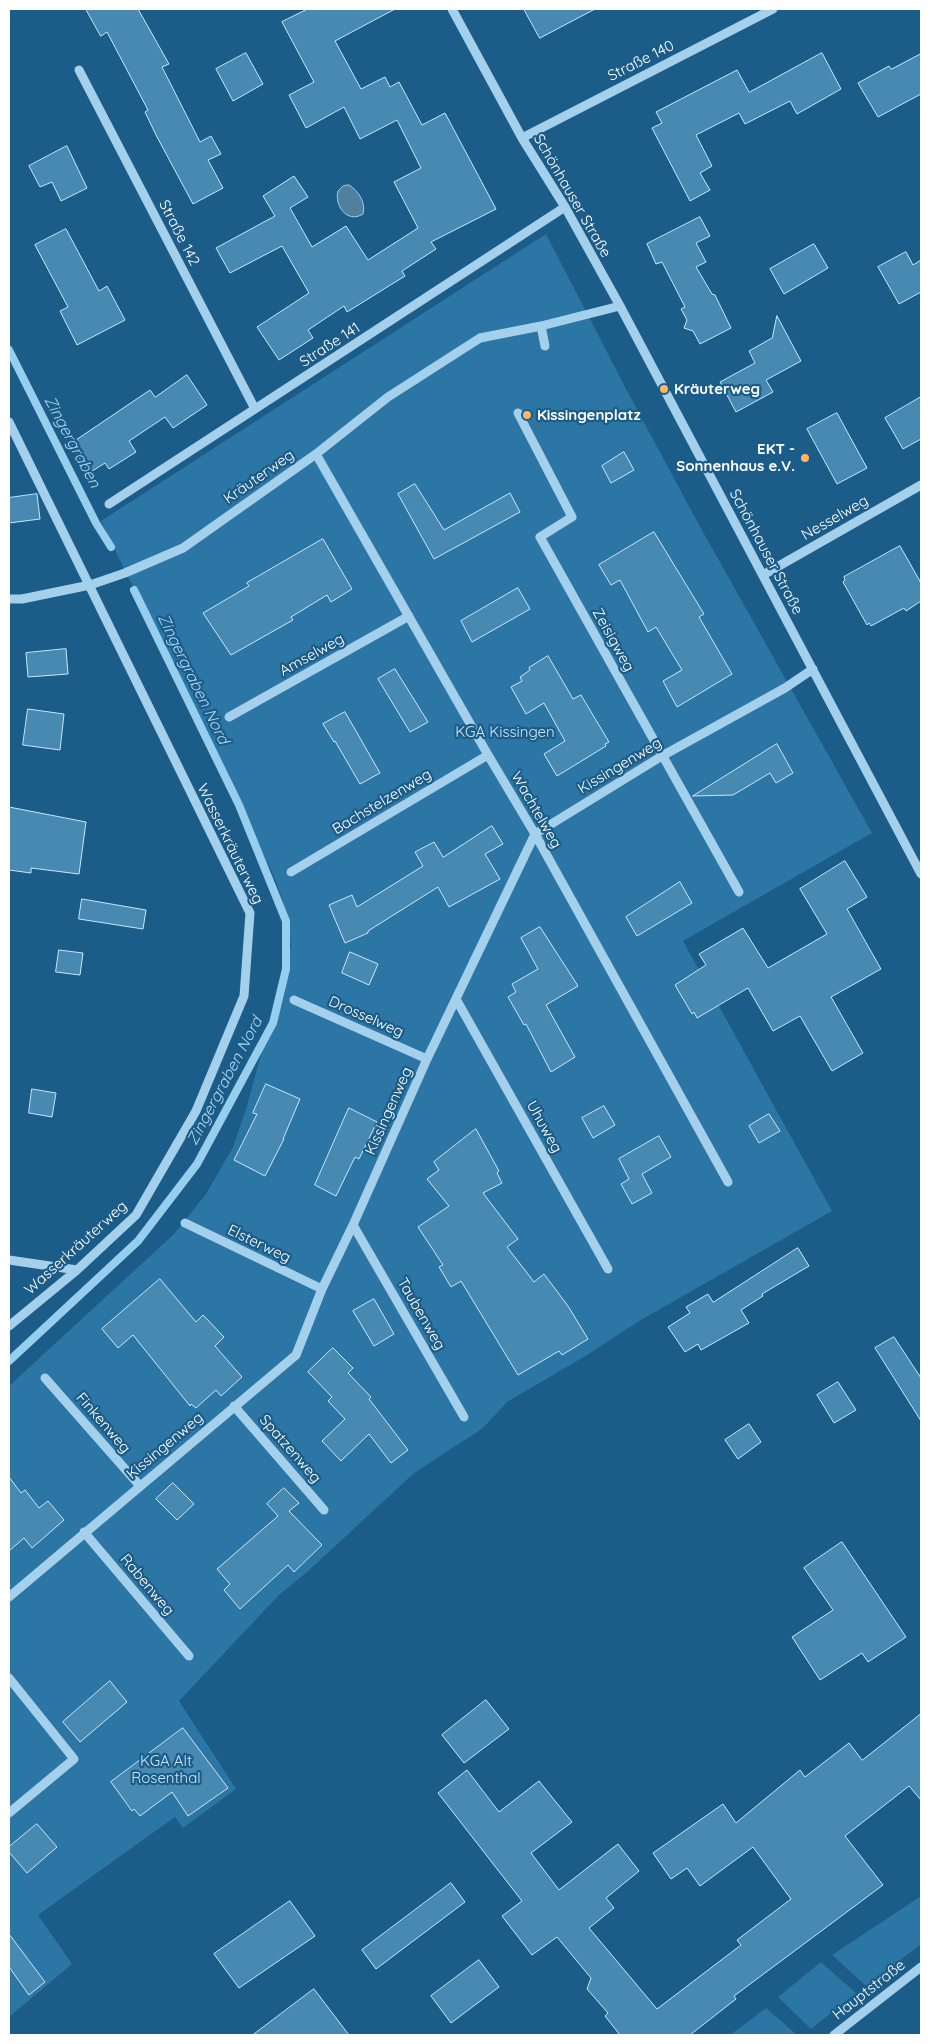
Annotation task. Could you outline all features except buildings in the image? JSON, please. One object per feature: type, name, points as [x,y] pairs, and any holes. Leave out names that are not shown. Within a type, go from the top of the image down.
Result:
[{"type":"street","name":"Schönhauser Straße","points":[[452,9],[522,138],[565,207],[620,306],[921,874]]},
{"type":"street","name":"Straße 140","points":[[522,138],[773,9]]},
{"type":"street","name":"Straße 142","points":[[79,70],[255,409]]},
{"type":"street","name":"Straße 141","points":[[109,504],[565,207]]},
{"type":"street","name":"Kräuterweg","points":[[9,599],[22,599],[90,585],[125,573],[183,548],[316,454],[388,397],[480,338],[541,326],[620,306]]},
{"type":"street","points":[[541,326],[545,346]]},
{"type":"street","name":"Zeisigweg","points":[[518,413],[572,517],[540,537],[739,892]]},
{"type":"street","name":"Wasserkräuterweg","points":[[9,422],[250,913],[244,996],[196,1111],[136,1215],[77,1270],[9,1326]]},
{"type":"street","name":"Wachtelweg","points":[[316,454],[535,834],[728,1182]]},
{"type":"street","name":"Nesselweg","points":[[762,575],[921,485]]},
{"type":"street","name":"Amselweg","points":[[229,717],[409,616]]},
{"type":"street","name":"Kissingenweg","points":[[9,1597],[296,1354],[322,1289],[427,1059],[535,834],[662,756],[785,688],[814,669]]},
{"type":"street","name":"Bachstelzenweg","points":[[291,872],[488,755]]},
{"type":"street","name":"Uhuweg","points":[[456,999],[608,1270]]},
{"type":"street","name":"Drosselweg","points":[[294,1000],[427,1059]]},
{"type":"street","name":"Elsterweg","points":[[184,1223],[322,1289]]},
{"type":"street","name":"Taubenweg","points":[[353,1224],[464,1416]]},
{"type":"street","points":[[9,1260],[77,1270]]},
{"type":"street","name":"Finkenweg","points":[[45,1378],[140,1486]]},
{"type":"street","name":"Spatzenweg","points":[[234,1406],[324,1510]]},
{"type":"street","name":"Rabenweg","points":[[84,1532],[189,1656]]},
{"type":"street","points":[[9,1678],[74,1759],[9,1813]]},
{"type":"street","name":"Hauptstraße","points":[[834,2035],[921,1967]]},
{"type":"green space","name":"KGA Kissingen","points":[[546,234],[698,523],[872,833],[683,941],[832,1211],[641,1320],[587,1355],[507,1402],[483,1428],[413,1474],[306,1573],[279,1595],[179,1701],[236,1789],[183,1828],[175,1817],[38,1915],[72,1964],[9,2017],[9,1386],[174,1234],[206,1194],[233,1147],[246,1109],[291,946],[284,906],[270,868],[101,521]]},
{"type":"green space","points":[[921,1896],[921,1944],[866,1986],[832,1955]]},
{"type":"green space","points":[[821,1962],[856,1993],[811,2029],[778,1997]]},
{"type":"green space","points":[[766,2008],[797,2035],[730,2035]]},
{"type":"shaded area","points":[[349,185],[359,194],[363,202],[363,214],[352,217],[343,212],[340,207],[337,196],[338,191],[343,186]]},
{"type":"waterway","name":"Zingergraben","points":[[9,350],[96,523],[111,547]]},
{"type":"waterway","name":"Zingergraben Nord","points":[[9,1361],[138,1241],[197,1164],[273,1023],[286,969],[286,921],[239,805],[134,590]]},
{"type":"place","name":"Kräuterweg","points":[[664,389]]},
{"type":"place","name":"Kissingenplatz","points":[[527,415]]},
{"type":"place","name":"EKT - Sonnenhaus e.V.","points":[[805,458]]},
{"type":"park label","name":"KGA Alt Rosenthal","points":[[166,1770]]}]
